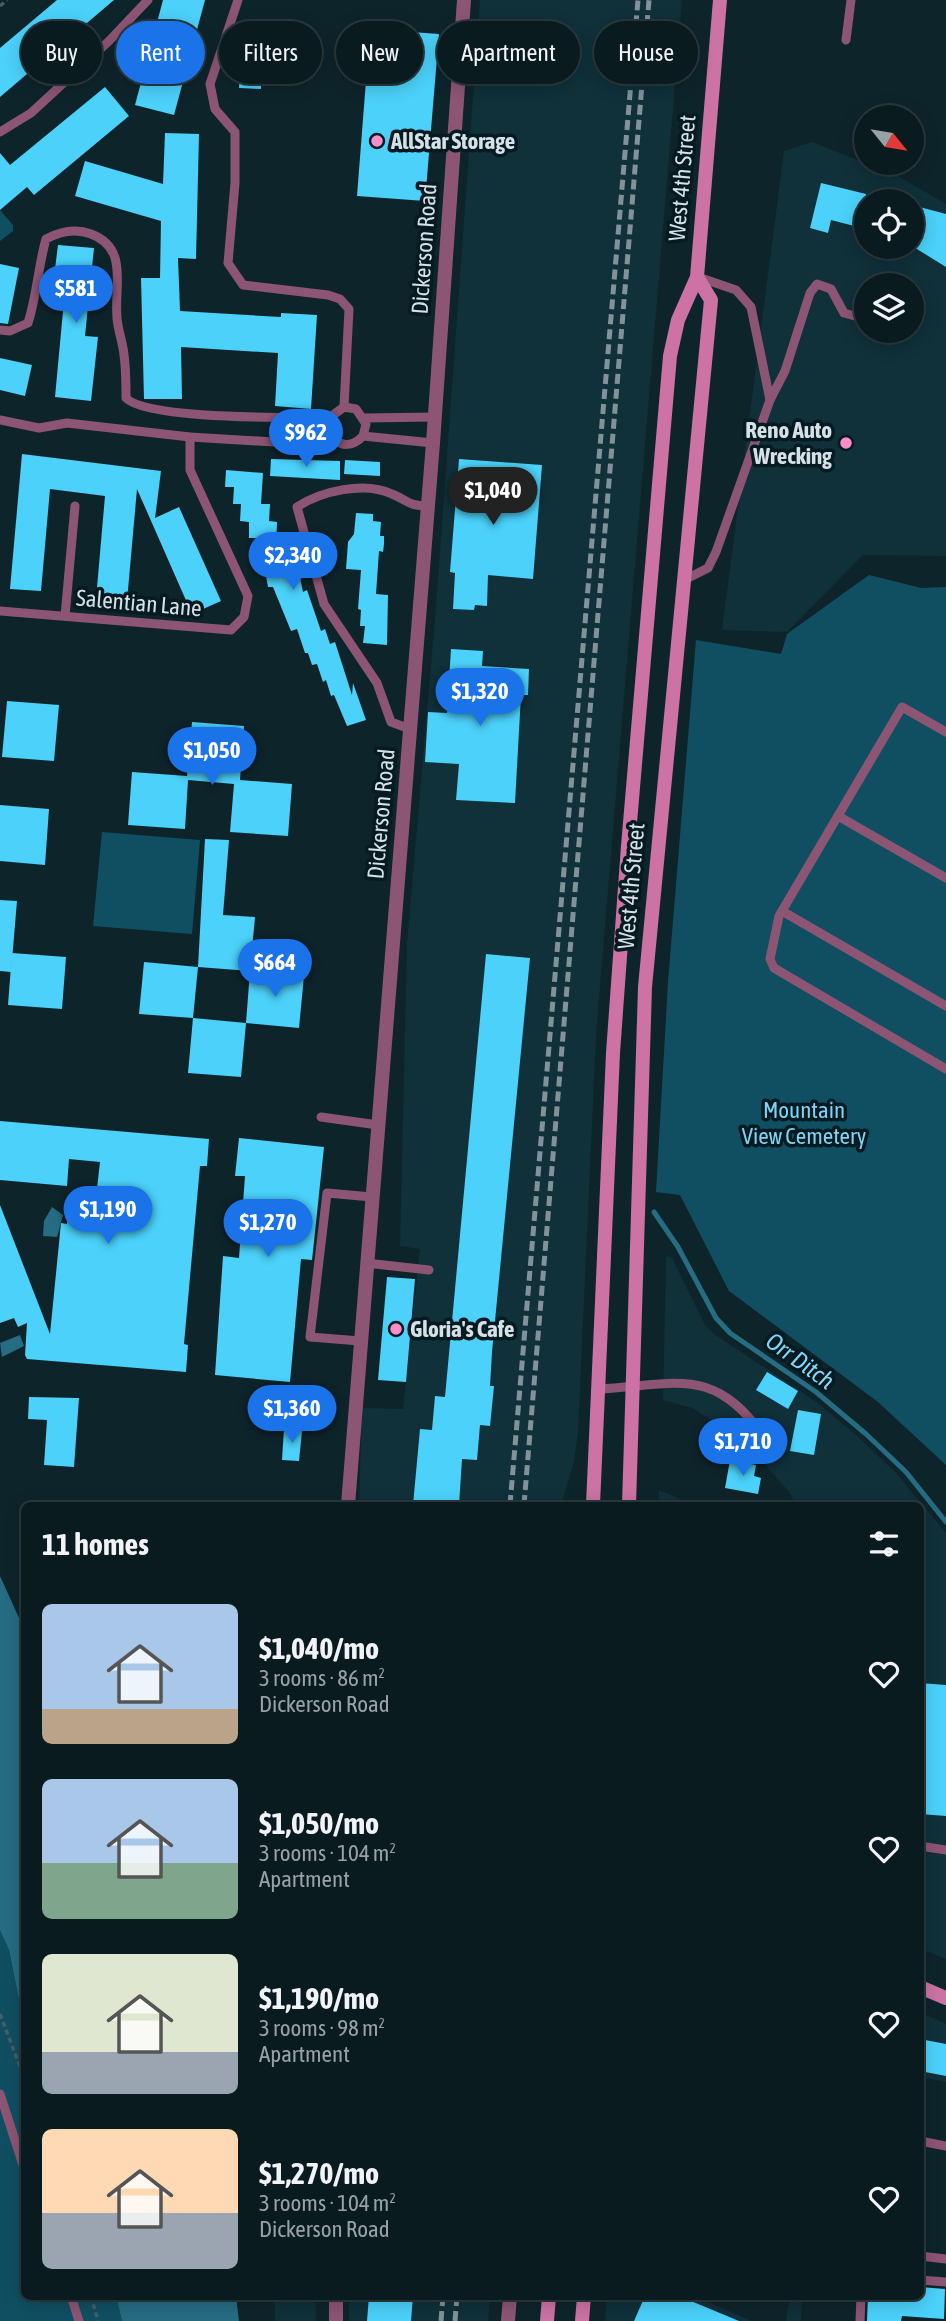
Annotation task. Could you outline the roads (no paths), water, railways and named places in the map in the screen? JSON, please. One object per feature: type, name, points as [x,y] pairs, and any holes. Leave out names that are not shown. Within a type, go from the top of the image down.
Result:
[{"type":"main road","name":"West 4th Street","points":[[593,1502],[613,1053],[627,860],[668,383],[678,320],[697,277],[720,0]]},
{"type":"main road","name":"West 4th Street","points":[[629,1502],[645,987],[682,581],[712,300],[697,277]]},
{"type":"main road","points":[[924,1989],[946,1998]]},
{"type":"main road","points":[[547,2321],[549,2300]]},
{"type":"main road","points":[[582,2321],[584,2300]]},
{"type":"street","name":"Dickerson Road","points":[[348,1502],[433,443],[464,0]]},
{"type":"street","points":[[336,2300],[336,2321]]},
{"type":"street","points":[[508,2321],[510,2300]]},
{"type":"lane","points":[[0,132],[31,113],[110,41],[148,0]]},
{"type":"lane","points":[[238,0],[211,83],[215,109],[235,132],[235,183],[228,263],[243,285],[328,295],[340,299],[349,309],[344,407]]},
{"type":"lane","points":[[846,40],[851,0]]},
{"type":"lane","points":[[0,330],[10,331],[29,323],[37,296],[40,262],[46,239],[58,232],[80,230],[101,238],[114,250],[118,274],[117,318],[125,357],[126,398],[132,404],[217,414],[329,418],[344,407],[356,409],[364,418],[363,436]]},
{"type":"lane","points":[[697,277],[736,290],[751,307],[770,400]]},
{"type":"lane","points":[[682,581],[708,568],[716,551],[770,400],[785,371],[810,293],[817,284],[831,289],[844,313],[854,315]]},
{"type":"lane","points":[[364,418],[435,417]]},
{"type":"lane","points":[[329,418],[331,437]]},
{"type":"lane","points":[[0,420],[39,428],[67,423],[190,438],[306,444],[331,437],[347,445],[363,436],[433,443]]},
{"type":"lane","name":"Salentian Lane","points":[[0,611],[231,629],[244,617],[248,596],[190,470],[190,438]]},
{"type":"lane","points":[[410,729],[391,722],[377,683],[324,604],[297,507],[309,499],[371,488],[392,494],[411,506],[428,506]]},
{"type":"lane","points":[[65,617],[75,506]]},
{"type":"lane","points":[[946,732],[902,708],[782,911],[770,959],[774,968],[946,1069]]},
{"type":"lane","points":[[838,816],[946,878]]},
{"type":"lane","points":[[782,911],[946,1006]]},
{"type":"lane","points":[[321,1117],[378,1125]]},
{"type":"lane","points":[[360,1341],[310,1337],[327,1193],[372,1197]]},
{"type":"lane","points":[[366,1263],[429,1270]]},
{"type":"lane","points":[[598,1389],[673,1382],[718,1391],[750,1416],[766,1440]]},
{"type":"lane","points":[[924,1847],[946,1850]]},
{"type":"lane","points":[[0,2094],[21,2159]]},
{"type":"lane","points":[[924,2142],[946,2146]]},
{"type":"lane","points":[[924,2256],[946,2259]]},
{"type":"lane","points":[[924,2280],[946,2282]]},
{"type":"lane","points":[[72,2300],[79,2321]]},
{"type":"lane","points":[[860,2321],[861,2300]]},
{"type":"waterway","name":"Orr Ditch","points":[[654,1212],[678,1247],[716,1318],[730,1333],[816,1392],[866,1434],[906,1472],[946,1522]]},
{"type":"railway","points":[[510,1502],[638,0]]},
{"type":"railway","points":[[524,1502],[649,0]]},
{"type":"railway","points":[[441,2321],[443,2300]]},
{"type":"railway","points":[[455,2321],[457,2300]]},
{"type":"place","name":"AllStar Storage","points":[[377,141]]},
{"type":"place","name":"Reno Auto Wrecking","points":[[846,443]]},
{"type":"place","name":"Gloria's Cafe","points":[[396,1329]]},
{"type":"park label","name":"Mountain View Cemetery","points":[[804,1123]]}]
